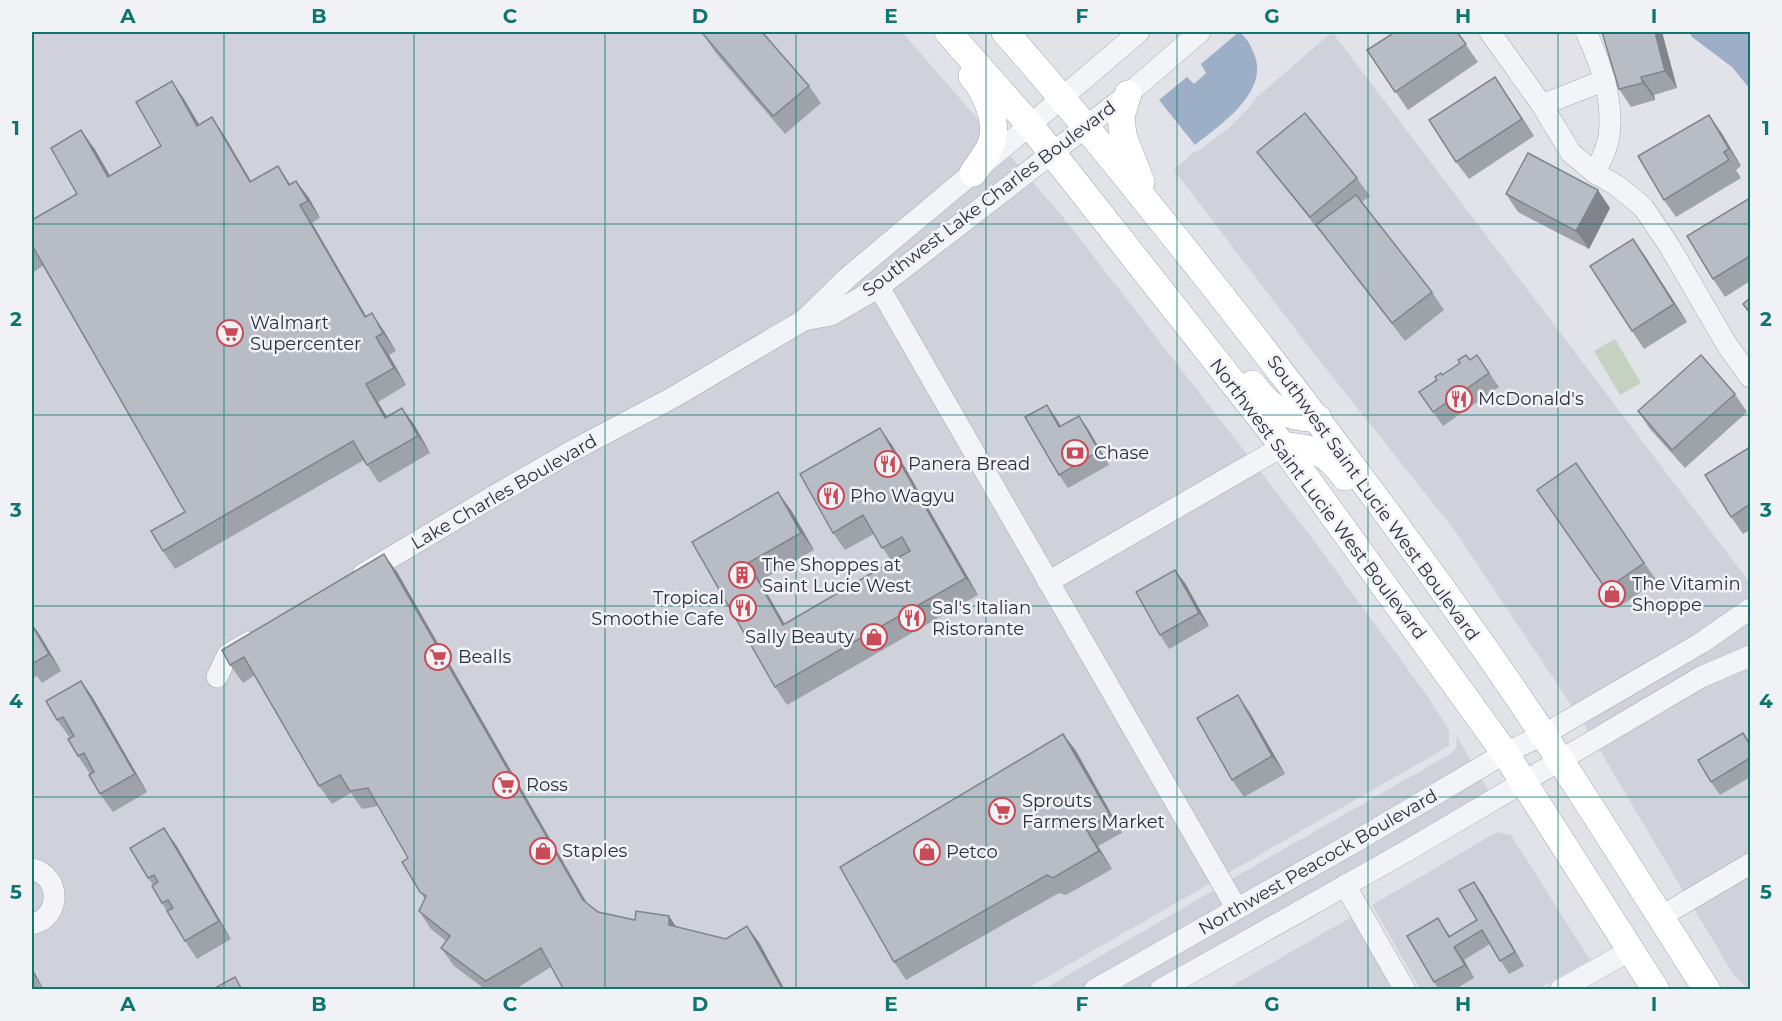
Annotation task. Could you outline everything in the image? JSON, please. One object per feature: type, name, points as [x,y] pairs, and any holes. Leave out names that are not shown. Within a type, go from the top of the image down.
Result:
[{"type":"main road","points":[[934,32],[976,81],[991,114],[993,134],[991,144],[973,173]]},
{"type":"main road","name":"Northwest Saint Lucie West Boulevard","points":[[948,32],[1052,152],[1283,446],[1505,753],[1656,990]]},
{"type":"main road","name":"Southwest Saint Lucie West Boulevard","points":[[1005,32],[1087,126],[1318,418],[1485,650],[1543,735],[1707,990]]},
{"type":"main road","points":[[1128,94],[1121,116],[1123,136],[1139,174],[1146,200]]},
{"type":"main road","points":[[1104,218],[1127,227],[1260,395],[1273,407],[1290,416],[1318,418]]},
{"type":"main road","points":[[1283,446],[1306,446],[1329,459],[1342,473],[1459,633],[1485,650]]},
{"type":"street","name":"Southwest Lake Charles Boulevard","points":[[804,320],[847,278],[1138,32]]},
{"type":"street","name":"Southwest Lake Charles Boulevard","points":[[804,320],[831,315],[879,287],[1128,94],[1200,32]]},
{"type":"street","points":[[1490,32],[1542,105],[1571,153],[1643,207],[1670,247],[1727,345],[1750,377]]},
{"type":"street","points":[[1586,32],[1605,80],[1610,105],[1609,139],[1595,173]]},
{"type":"street","points":[[1542,105],[1605,80]]},
{"type":"street","points":[[1670,247],[1688,236]]},
{"type":"street","points":[[879,287],[1237,909]]},
{"type":"street","name":"Lake Charles Boulevard","points":[[351,581],[504,490],[672,398],[804,320]]},
{"type":"street","points":[[1047,582],[1283,446]]},
{"type":"street","name":"Northwest Peacock Boulevard","points":[[1094,990],[1358,840],[1505,753],[1543,735],[1701,643],[1750,609]]},
{"type":"street","points":[[217,677],[228,654],[269,630]]},
{"type":"street","name":"Northwest Peacock Boulevard","points":[[1161,990],[1405,852],[1701,677],[1750,656]]},
{"type":"street","points":[[1660,917],[1750,864]]},
{"type":"street","points":[[32,869],[44,874],[50,881],[55,899],[47,916],[32,924]]},
{"type":"street","points":[[1345,885],[1405,990]]},
{"type":"street","points":[[1560,990],[1631,950]]},
{"type":"shaded area","points":[[32,32],[902,32],[1063,217],[1315,542],[1428,697],[1449,730],[1449,746],[1026,989],[32,989]]},
{"type":"shaded area","points":[[1332,32],[1750,583],[1750,600],[1574,709],[1455,531],[1308,346],[1174,170],[1194,152],[1200,150],[1231,126],[1256,98]]},
{"type":"shaded area","points":[[1750,618],[1750,647],[1590,734],[1583,722]]},
{"type":"shaded area","points":[[1750,664],[1750,855],[1685,894],[1598,747],[1704,684]]},
{"type":"shaded area","points":[[1457,736],[1473,764],[1240,898],[1230,880],[1452,753],[1456,748]]},
{"type":"shaded area","points":[[1481,777],[1490,794],[1146,989],[1109,990]]},
{"type":"shaded area","points":[[1497,832],[1511,835],[1590,960],[1538,989],[1420,989],[1372,905]]},
{"type":"shaded area","points":[[1750,872],[1750,989],[1748,989],[1733,974],[1693,907]]},
{"type":"shaded area","points":[[1216,889],[1225,906],[1079,989],[1042,990]]},
{"type":"shaded area","points":[[1351,917],[1394,990],[1225,990]]},
{"type":"green space","points":[[1615,339],[1641,383],[1620,395],[1594,351]]},
{"type":"water","points":[[1239,32],[1245,37],[1254,54],[1257,68],[1255,81],[1240,106],[1195,145],[1159,100],[1187,77],[1194,84],[1206,73],[1201,64]]},
{"type":"water","points":[[1690,32],[1750,32],[1750,89],[1732,67],[1692,37]]},
{"type":"building","points":[[706,32],[762,32],[809,86],[773,116],[703,34]]},
{"type":"building","points":[[1395,32],[1457,32],[1466,44],[1395,92],[1367,50]]},
{"type":"building","points":[[1602,32],[1655,32],[1665,71],[1641,77],[1643,83],[1619,89]]},
{"type":"building","points":[[1495,77],[1522,119],[1456,162],[1429,120]]},
{"type":"building","name":"Walmart Supercenter","points":[[172,81],[197,126],[212,117],[250,182],[278,166],[289,185],[296,181],[308,201],[300,205],[365,317],[372,313],[383,333],[376,337],[394,368],[366,384],[385,418],[402,408],[418,436],[367,465],[353,441],[163,551],[151,531],[185,512],[32,248],[32,220],[77,194],[51,148],[81,130],[108,177],[161,146],[136,102]]},
{"type":"building","points":[[1305,113],[1357,178],[1310,217],[1257,152]]},
{"type":"building","points":[[1709,115],[1729,149],[1724,152],[1729,160],[1664,200],[1638,156]]},
{"type":"building","points":[[1528,153],[1598,190],[1576,231],[1506,194]]},
{"type":"building","points":[[1356,195],[1432,292],[1392,323],[1316,225]]},
{"type":"building","points":[[1750,198],[1750,256],[1713,279],[1687,236]]},
{"type":"building","points":[[1633,239],[1674,304],[1632,331],[1590,266]]},
{"type":"building","points":[[1750,298],[1750,313],[1743,304]]},
{"type":"building","points":[[1466,355],[1470,360],[1477,355],[1489,373],[1433,412],[1419,392],[1437,380],[1435,377],[1460,363],[1458,360]]},
{"type":"building","points":[[1701,355],[1735,394],[1672,450],[1638,411]]},
{"type":"building","name":"Chase","points":[[1047,405],[1059,427],[1079,416],[1099,451],[1059,475],[1025,417]]},
{"type":"building","name":"The Shoppes at Saint Lucie West","points":[[880,428],[966,578],[775,687],[692,542],[778,492],[801,533],[748,563],[783,625],[910,551],[902,537],[882,548],[863,515],[833,533],[800,474]]},
{"type":"building","points":[[1750,447],[1750,504],[1731,517],[1705,475]]},
{"type":"building","points":[[1576,463],[1644,563],[1606,589],[1537,490]]},
{"type":"building","points":[[384,554],[583,900],[598,912],[635,920],[636,911],[669,916],[669,925],[726,939],[747,926],[783,990],[564,990],[541,948],[486,981],[441,948],[450,936],[419,911],[426,896],[420,892],[402,862],[408,858],[368,788],[350,791],[340,775],[319,786],[244,657],[230,665],[222,650]]},
{"type":"building","points":[[1175,570],[1199,613],[1160,635],[1136,592]]},
{"type":"building","points":[[32,625],[49,654],[32,664]]},
{"type":"building","points":[[81,681],[135,774],[100,794],[89,775],[94,772],[84,753],[78,756],[68,739],[74,736],[63,717],[57,720],[46,701]]},
{"type":"building","points":[[1238,695],[1272,756],[1232,780],[1197,718]]},
{"type":"building","points":[[1743,733],[1750,745],[1750,758],[1711,782],[1698,760]]},
{"type":"building","points":[[1063,734],[1110,815],[1086,829],[1099,851],[1053,878],[1047,875],[894,962],[840,867]]},
{"type":"building","points":[[164,828],[219,921],[185,941],[167,911],[173,908],[168,900],[162,903],[152,886],[158,882],[154,875],[148,878],[130,848]]},
{"type":"building","points":[[1474,882],[1515,952],[1500,961],[1482,930],[1454,947],[1465,965],[1434,982],[1407,936],[1438,918],[1449,937],[1477,920],[1459,890]]},
{"type":"building","points":[[235,977],[242,990],[216,990],[215,988]]},
{"type":"place","name":"Walmart Supercenter","points":[[230,333]]},
{"type":"place","name":"McDonald's","points":[[1459,399]]},
{"type":"place","name":"Chase","points":[[1075,453]]},
{"type":"place","name":"Panera Bread","points":[[888,464]]},
{"type":"place","name":"Pho Wagyu","points":[[831,496]]},
{"type":"place","name":"The Shoppes at Saint Lucie West","points":[[742,575]]},
{"type":"place","name":"The Vitamin Shoppe","points":[[1612,594]]},
{"type":"place","name":"Tropical Smoothie Cafe","points":[[743,608]]},
{"type":"place","name":"Sal's Italian Ristorante","points":[[912,618]]},
{"type":"place","name":"Sally Beauty","points":[[874,637]]},
{"type":"place","name":"Bealls","points":[[438,657]]},
{"type":"place","name":"Ross","points":[[506,785]]},
{"type":"place","name":"Sprouts Farmers Market","points":[[1002,811]]},
{"type":"place","name":"Staples","points":[[543,851]]},
{"type":"place","name":"Petco","points":[[927,852]]}]
